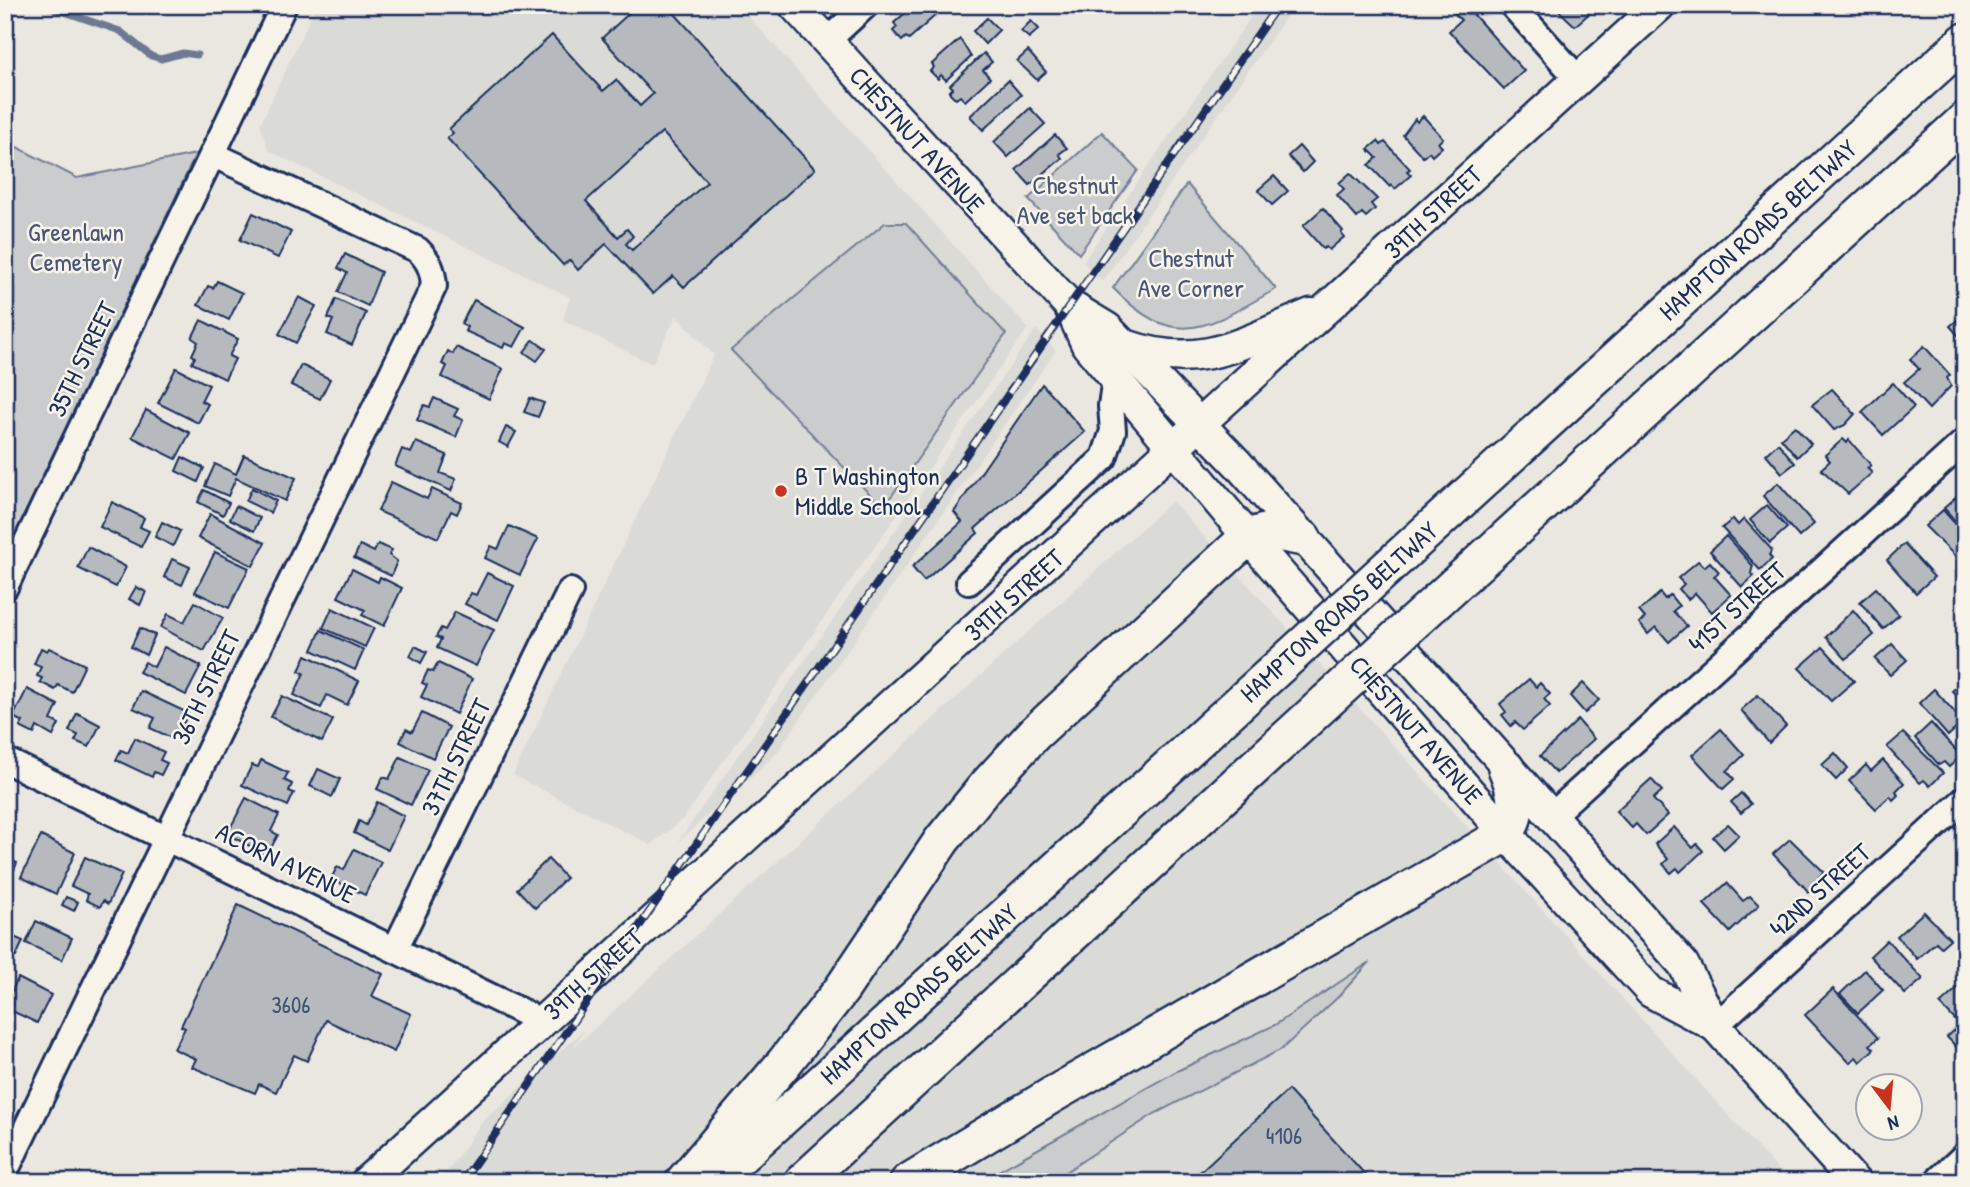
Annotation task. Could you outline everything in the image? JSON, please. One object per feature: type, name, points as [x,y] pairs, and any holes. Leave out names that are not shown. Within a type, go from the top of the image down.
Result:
[{"type":"highway","name":"HAMPTON ROADS BELTWAY","points":[[712,1182],[1964,42]]},
{"type":"highway","points":[[802,1182],[1965,120]]},
{"type":"highway","points":[[683,1182],[784,1063],[842,989],[942,840],[987,785],[1035,733],[1248,537],[1268,531],[1303,538]]},
{"type":"highway","points":[[908,1182],[1052,1095],[1506,834],[1516,813],[1514,786],[1506,768]]},
{"type":"main road","name":"CHESTNUT AVENUE","points":[[794,5],[1069,305],[1107,328],[1201,425],[1303,538],[1684,964],[1715,1026],[1855,1182]]},
{"type":"main road","name":"39TH STREET","points":[[366,1182],[1174,450],[1660,5]]},
{"type":"main road","name":"CHESTNUT AVENUE","points":[[1069,305],[1087,345],[1115,379],[1248,537],[1506,834],[1651,992],[1715,1026]]},
{"type":"main road","points":[[1123,345],[1154,355],[1199,356],[1220,351],[1330,306]]},
{"type":"street","name":"35TH STREET","points":[[5,587],[284,5]]},
{"type":"street","points":[[827,41],[866,5]]},
{"type":"street","points":[[1512,5],[1578,79]]},
{"type":"street","name":"36TH STREET","points":[[5,1172],[433,286],[433,272],[418,250],[214,155]]},
{"type":"street","points":[[969,582],[1104,458],[1113,431],[1111,406],[1115,379]]},
{"type":"street","name":"41ST STREET","points":[[1550,817],[1965,441]]},
{"type":"street","points":[[1045,512],[1076,539]]},
{"type":"street","name":"37TH STREET","points":[[395,949],[570,591]]},
{"type":"street","name":"ACORN AVENUE","points":[[5,760],[541,1021]]},
{"type":"street","name":"42ND STREET","points":[[1715,1026],[1965,799]]},
{"type":"street","points":[[1936,1182],[1965,1155]]},
{"type":"shaded area","name":"B T Washington Middle School","points":[[316,5],[738,5],[1028,328],[683,819],[651,845],[513,775],[714,355],[676,316],[652,364],[563,320],[570,297],[269,151],[260,125]]},
{"type":"shaded area","points":[[1259,5],[1294,5],[1102,282],[1083,262]]},
{"type":"shaded area","points":[[1036,329],[1056,350],[776,754],[678,842]]},
{"type":"shaded area","points":[[1172,501],[1789,1182],[440,1182],[483,1121],[584,1030],[573,1048]]},
{"type":"green space","name":"Chestnut Ave set back","points":[[1102,132],[1138,170],[1079,254],[1028,199]]},
{"type":"green space","name":"Greenlawn Cemetery","points":[[5,141],[77,178],[196,154],[5,555]]},
{"type":"green space","name":"Chestnut Ave Corner","points":[[1187,184],[1276,289],[1211,323],[1174,327],[1155,321],[1135,308],[1113,288]]},
{"type":"green space","points":[[885,223],[906,223],[1006,334],[883,508],[731,350]]},
{"type":"green space","points":[[1370,962],[1338,997],[1282,1049],[1154,1114],[1050,1182],[979,1182],[1177,1071],[1275,1025]]},
{"type":"building","points":[[638,5],[667,5],[815,169],[684,287],[673,276],[653,294],[606,244],[578,270],[570,260],[563,265],[447,138],[453,133],[449,129],[552,35],[603,91],[616,80],[640,106],[653,94],[602,38]],"holes":[[[662,132],[707,182],[632,250],[626,244],[633,236],[627,229],[618,237],[586,201]]]},
{"type":"building","points":[[914,5],[947,5],[909,39],[906,37],[902,41],[893,31],[897,27],[894,23]]},
{"type":"building","points":[[1465,5],[1524,71],[1504,89],[1449,31],[1461,20],[1455,14]]},
{"type":"building","points":[[1553,5],[1589,5],[1592,11],[1575,26]]},
{"type":"building","points":[[987,18],[999,30],[985,44],[973,31]]},
{"type":"building","points":[[1031,21],[1039,29],[1029,38],[1021,31]]},
{"type":"building","points":[[960,39],[971,57],[946,80],[941,75],[938,79],[930,71],[934,67],[932,64]]},
{"type":"building","points":[[1028,51],[1046,72],[1037,80],[1017,61]]},
{"type":"building","points":[[984,53],[992,62],[983,70],[990,78],[965,101],[960,96],[956,99],[949,92],[953,88],[950,85]]},
{"type":"building","points":[[1008,80],[1021,95],[983,130],[970,116]]},
{"type":"building","points":[[1030,108],[1045,124],[1008,157],[994,142]]},
{"type":"building","points":[[1423,116],[1443,138],[1438,143],[1442,147],[1432,156],[1429,152],[1423,157],[1403,135],[1415,119],[1417,122]]},
{"type":"building","points":[[1055,135],[1067,148],[1059,154],[1062,158],[1030,185],[1016,170]]},
{"type":"building","points":[[1378,141],[1381,145],[1385,142],[1410,169],[1407,171],[1411,175],[1395,189],[1369,165],[1377,158],[1368,149]]},
{"type":"building","points":[[1299,146],[1313,162],[1303,172],[1288,156]]},
{"type":"building","points":[[1350,173],[1377,199],[1371,204],[1375,209],[1366,217],[1362,213],[1357,218],[1337,195],[1344,189],[1339,183]]},
{"type":"building","points":[[1274,176],[1288,191],[1272,205],[1258,190]]},
{"type":"building","points":[[1323,208],[1343,231],[1341,233],[1344,237],[1329,250],[1326,247],[1323,249],[1303,226]]},
{"type":"building","points":[[253,213],[291,232],[278,258],[240,240]]},
{"type":"building","points":[[345,254],[381,272],[368,306],[338,292],[347,273],[338,268]]},
{"type":"building","points":[[217,281],[242,293],[229,320],[198,305],[208,286],[213,288]]},
{"type":"building","points":[[299,297],[316,306],[296,343],[279,334]]},
{"type":"building","points":[[336,299],[366,313],[352,345],[327,334],[333,320],[328,318]]},
{"type":"building","points":[[474,300],[525,327],[514,347],[505,343],[503,348],[465,331],[467,327],[461,324]]},
{"type":"building","points":[[1965,315],[1965,343],[1950,326]]},
{"type":"building","points":[[201,320],[238,339],[229,356],[235,359],[225,379],[192,363],[195,357],[192,355],[198,342],[192,338]]},
{"type":"building","points":[[533,340],[546,349],[537,361],[524,352]]},
{"type":"building","points":[[1924,346],[1950,375],[1947,378],[1951,386],[1929,409],[1904,382],[1919,369],[1910,359]]},
{"type":"building","points":[[456,347],[503,369],[489,399],[442,377],[447,366],[442,364],[448,351],[453,354]]},
{"type":"building","points":[[301,365],[330,379],[320,399],[291,385]]},
{"type":"building","points":[[176,368],[209,385],[201,401],[208,404],[198,423],[158,403]]},
{"type":"building","points":[[1893,383],[1914,407],[1883,435],[1862,412]]},
{"type":"building","points":[[1042,384],[1085,432],[975,529],[978,533],[924,581],[912,567],[962,522],[954,512]]},
{"type":"building","points":[[1832,389],[1855,414],[1845,425],[1834,430],[1812,405]]},
{"type":"building","points":[[434,398],[458,409],[454,416],[463,420],[456,437],[417,420],[424,405],[430,407]]},
{"type":"building","points":[[530,398],[544,403],[538,417],[524,412]]},
{"type":"building","points":[[146,410],[190,433],[176,459],[132,437]]},
{"type":"building","points":[[1795,426],[1811,444],[1797,457],[1781,438]]},
{"type":"building","points":[[506,427],[516,432],[508,447],[499,442]]},
{"type":"building","points":[[1843,439],[1847,443],[1849,440],[1871,465],[1867,468],[1872,473],[1848,494],[1821,469],[1830,461],[1825,455]]},
{"type":"building","points":[[416,442],[447,455],[440,473],[456,479],[451,491],[395,466],[402,449],[411,453]]},
{"type":"building","points":[[1778,443],[1795,463],[1782,473],[1766,454]]},
{"type":"building","points":[[244,455],[296,478],[285,501],[236,478],[228,496],[205,486],[215,464],[236,474]]},
{"type":"building","points":[[182,457],[204,468],[198,482],[176,471]]},
{"type":"building","points":[[391,482],[427,499],[432,489],[462,503],[457,514],[451,511],[438,538],[378,511]]},
{"type":"building","points":[[1778,483],[1814,524],[1799,537],[1763,496]]},
{"type":"building","points":[[252,488],[276,501],[270,513],[246,501]]},
{"type":"building","points":[[204,490],[229,503],[223,515],[198,502]]},
{"type":"building","points":[[1961,493],[1965,497],[1965,532],[1944,508]]},
{"type":"building","points":[[112,502],[144,518],[140,527],[149,531],[141,547],[100,527]]},
{"type":"building","points":[[1767,505],[1787,528],[1770,543],[1750,520]]},
{"type":"building","points":[[236,506],[260,518],[254,531],[230,519]]},
{"type":"building","points":[[1943,510],[1965,535],[1965,553],[1958,559],[1925,526]]},
{"type":"building","points":[[210,514],[265,543],[253,566],[198,538]]},
{"type":"building","points":[[1733,519],[1738,525],[1744,519],[1772,550],[1769,555],[1772,559],[1760,570],[1722,528]]},
{"type":"building","points":[[162,522],[180,531],[173,546],[155,537]]},
{"type":"building","points":[[509,526],[538,539],[520,575],[485,558],[491,546],[498,549]]},
{"type":"building","points":[[1726,536],[1753,566],[1751,573],[1754,576],[1742,587],[1710,551]]},
{"type":"building","points":[[378,544],[392,550],[389,555],[397,561],[391,576],[354,558],[360,545],[374,552]]},
{"type":"building","points":[[1904,544],[1934,577],[1916,593],[1887,560]]},
{"type":"building","points":[[88,547],[126,567],[116,587],[78,568]]},
{"type":"building","points":[[215,552],[249,568],[229,608],[195,592]]},
{"type":"building","points":[[172,559],[190,567],[182,585],[164,577]]},
{"type":"building","points":[[1698,561],[1704,567],[1710,562],[1719,572],[1714,576],[1731,595],[1712,612],[1695,593],[1688,599],[1679,589],[1684,584],[1678,578]]},
{"type":"building","points":[[352,569],[378,582],[380,577],[402,588],[384,626],[362,615],[365,610],[338,597]]},
{"type":"building","points":[[487,573],[514,586],[498,620],[465,604],[471,593],[476,595]]},
{"type":"building","points":[[136,587],[146,592],[140,605],[129,599]]},
{"type":"building","points":[[1876,588],[1899,615],[1883,629],[1860,602]]},
{"type":"building","points":[[1660,593],[1665,599],[1670,595],[1679,606],[1673,611],[1687,626],[1669,642],[1656,627],[1648,634],[1639,623],[1645,618],[1639,611]]},
{"type":"building","points":[[195,602],[223,618],[204,651],[161,627],[168,614],[184,622]]},
{"type":"building","points":[[332,608],[374,628],[365,647],[323,628]]},
{"type":"building","points":[[1853,610],[1874,635],[1846,659],[1826,637]]},
{"type":"building","points":[[455,612],[494,630],[476,666],[437,648],[441,639],[436,637],[441,628],[445,630]]},
{"type":"building","points":[[140,628],[155,635],[146,655],[131,647]]},
{"type":"building","points":[[321,630],[364,650],[355,670],[312,650]]},
{"type":"building","points":[[1892,644],[1907,660],[1890,675],[1875,659]]},
{"type":"building","points":[[415,646],[427,652],[421,663],[410,656]]},
{"type":"building","points":[[164,647],[201,666],[186,695],[139,672],[145,662],[154,667]]},
{"type":"building","points":[[1823,647],[1854,681],[1831,701],[1799,668]]},
{"type":"building","points":[[41,648],[47,651],[49,648],[85,665],[72,692],[58,685],[55,690],[40,682],[42,678],[37,676],[41,667],[34,664]]},
{"type":"building","points":[[306,655],[359,681],[347,705],[327,695],[321,708],[294,695],[304,673],[299,671]]},
{"type":"building","points":[[438,663],[472,679],[456,714],[421,697],[427,685],[422,683],[428,670],[433,672]]},
{"type":"building","points":[[1529,679],[1536,687],[1540,683],[1550,694],[1544,699],[1550,706],[1523,730],[1515,722],[1511,726],[1502,715],[1506,712],[1500,704]]},
{"type":"building","points":[[1965,679],[1965,705],[1952,691]]},
{"type":"building","points":[[1583,683],[1599,700],[1585,713],[1570,696]]},
{"type":"building","points":[[27,689],[58,705],[51,720],[59,724],[53,736],[37,727],[34,734],[20,727],[23,722],[13,717]]},
{"type":"building","points":[[1934,689],[1963,722],[1948,736],[1919,703]]},
{"type":"building","points":[[141,691],[188,713],[176,740],[150,728],[155,718],[133,708]]},
{"type":"building","points":[[1758,695],[1786,726],[1769,743],[1741,710]]},
{"type":"building","points":[[282,696],[333,720],[322,742],[271,717]]},
{"type":"building","points":[[77,713],[100,725],[89,747],[75,741],[78,735],[69,731]]},
{"type":"building","points":[[422,713],[449,727],[433,758],[400,742],[406,729],[412,732]]},
{"type":"building","points":[[1578,720],[1594,739],[1556,773],[1540,756]]},
{"type":"building","points":[[1931,723],[1961,756],[1949,767],[1944,762],[1939,765],[1915,738]]},
{"type":"building","points":[[1721,729],[1744,755],[1727,771],[1734,779],[1723,789],[1692,755]]},
{"type":"building","points":[[1903,733],[1943,773],[1930,786],[1924,780],[1920,783],[1887,747]]},
{"type":"building","points":[[135,738],[164,752],[160,760],[167,763],[161,775],[154,772],[152,777],[116,760],[121,750],[128,753]]},
{"type":"building","points":[[1835,753],[1848,768],[1836,780],[1822,765]]},
{"type":"building","points":[[400,757],[428,770],[411,805],[377,789],[383,777],[389,779]]},
{"type":"building","points":[[261,760],[288,773],[284,780],[292,784],[289,791],[294,793],[288,806],[242,785],[252,765],[258,767]]},
{"type":"building","points":[[1883,760],[1904,783],[1896,791],[1898,795],[1893,800],[1890,796],[1876,809],[1849,781],[1866,765],[1871,771]]},
{"type":"building","points":[[318,769],[340,779],[332,797],[310,786]]},
{"type":"building","points":[[1651,779],[1662,791],[1653,799],[1668,815],[1646,835],[1636,824],[1632,828],[1616,811]]},
{"type":"building","points":[[1741,793],[1751,804],[1741,813],[1731,802]]},
{"type":"building","points":[[246,798],[279,815],[271,831],[278,835],[267,855],[227,834]]},
{"type":"building","points":[[377,802],[404,816],[388,850],[354,833],[359,821],[366,825]]},
{"type":"building","points":[[1728,824],[1739,835],[1724,849],[1713,837]]},
{"type":"building","points":[[1674,827],[1693,848],[1697,844],[1703,851],[1680,872],[1677,868],[1671,873],[1663,864],[1668,859],[1655,844]]},
{"type":"building","points":[[41,836],[75,853],[56,894],[21,877]]},
{"type":"building","points":[[1790,839],[1824,872],[1819,877],[1822,880],[1809,892],[1773,854]]},
{"type":"building","points":[[354,849],[381,862],[365,895],[331,879],[337,867],[344,870]]},
{"type":"building","points":[[85,857],[122,874],[108,904],[103,901],[100,907],[86,900],[88,894],[71,886]]},
{"type":"building","points":[[7,858],[17,863],[11,877],[5,875]]},
{"type":"building","points":[[548,859],[566,878],[535,908],[517,889]]},
{"type":"building","points":[[1727,883],[1743,901],[1750,896],[1759,905],[1730,932],[1704,904]]},
{"type":"building","points":[[66,897],[78,902],[74,911],[62,905]]},
{"type":"building","points":[[238,905],[383,974],[372,996],[411,1014],[394,1052],[326,1020],[307,1061],[294,1055],[276,1092],[259,1084],[255,1093],[192,1067],[196,1059],[174,1049],[185,1028],[181,1026]]},
{"type":"building","points":[[1924,912],[1950,939],[1941,947],[1936,942],[1917,959],[1897,936]]},
{"type":"building","points":[[36,921],[72,938],[62,960],[26,943]]},
{"type":"building","points":[[5,933],[23,941],[16,957],[5,952]]},
{"type":"building","points":[[1887,940],[1923,979],[1905,994],[1870,956]]},
{"type":"building","points":[[1865,970],[1883,990],[1858,1013],[1840,994]]},
{"type":"building","points":[[18,978],[51,995],[37,1023],[10,1010],[13,1004],[7,1001]]},
{"type":"building","points":[[1962,984],[1965,1013],[1956,1021],[1940,1004]]},
{"type":"building","points":[[1833,989],[1878,1038],[1870,1045],[1874,1049],[1860,1062],[1856,1057],[1850,1063],[1805,1015]]},
{"type":"building","points":[[1965,1021],[1965,1056],[1947,1037]]},
{"type":"building","points":[[1288,1090],[1372,1182],[1189,1182]]},
{"type":"waterway","points":[[44,5],[120,31],[151,56],[161,59],[183,53],[197,55]]},
{"type":"railway","points":[[462,1182],[1278,5]]},
{"type":"place","name":"B T Washington Middle School","points":[[781,491]]}]
